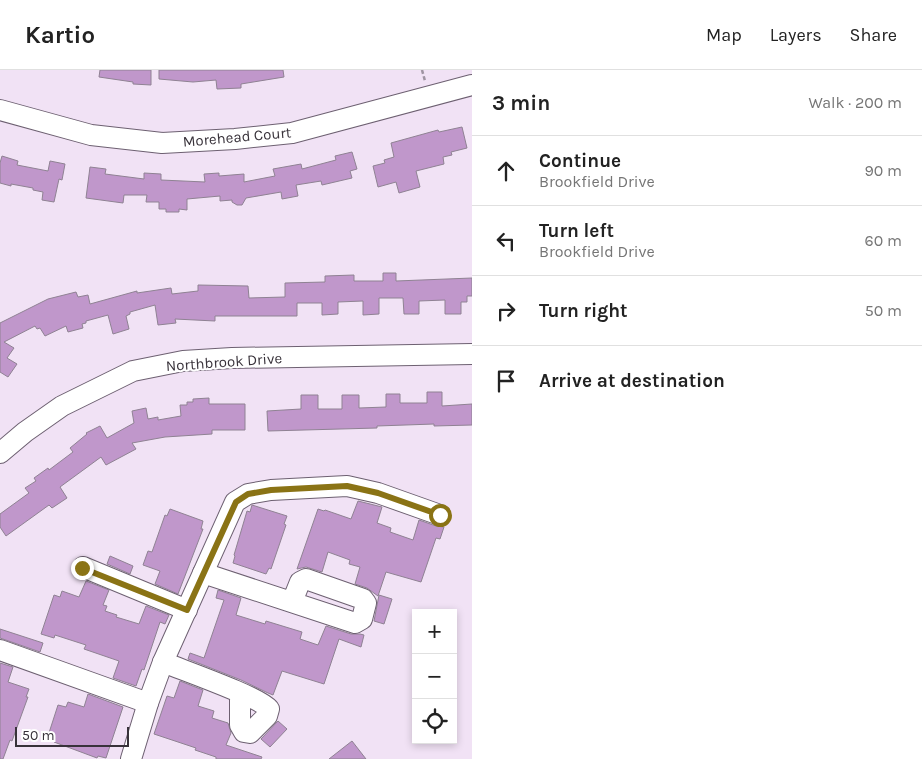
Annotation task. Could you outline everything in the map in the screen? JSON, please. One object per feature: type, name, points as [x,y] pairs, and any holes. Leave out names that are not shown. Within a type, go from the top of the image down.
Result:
[{"type":"street","name":"Morehead Court","points":[[0,110],[91,136],[162,143],[235,140],[292,133],[472,85]]},
{"type":"street","name":"Northbrook Drive","points":[[0,452],[62,406],[133,371],[142,369],[183,361],[232,358],[472,354]]},
{"type":"street","points":[[131,759],[148,703],[164,662],[236,502],[248,494],[271,490],[347,486],[378,493],[440,515]]},
{"type":"street","points":[[82,568],[187,610]]},
{"type":"street","points":[[203,573],[292,602]]},
{"type":"street","points":[[0,650],[148,703]]},
{"type":"street","points":[[164,662],[240,694]]},
{"type":"path","points":[[422,70],[423,75]]},
{"type":"building","points":[[100,70],[151,70],[151,85],[133,84],[133,82],[99,77]]},
{"type":"building","points":[[159,70],[283,70],[284,77],[241,84],[241,88],[217,89],[216,80],[193,82],[159,79]]},
{"type":"building","points":[[462,127],[467,148],[451,152],[452,155],[443,157],[444,164],[416,171],[420,187],[399,193],[396,182],[378,187],[373,166],[385,163],[384,160],[394,157],[391,143],[438,130],[439,132]]},
{"type":"building","points":[[352,152],[357,169],[350,171],[352,178],[322,185],[321,181],[296,185],[298,196],[282,199],[281,192],[246,198],[242,205],[237,205],[232,200],[220,201],[220,196],[187,199],[187,210],[179,209],[179,212],[166,212],[166,209],[159,209],[159,202],[146,202],[147,195],[124,195],[123,203],[86,198],[90,167],[106,169],[105,174],[144,179],[144,173],[161,174],[161,180],[205,182],[204,174],[219,173],[219,176],[244,174],[244,182],[275,176],[273,169],[301,164],[302,169],[336,160],[335,156]]},
{"type":"building","points":[[2,156],[18,161],[17,165],[48,171],[50,161],[65,164],[62,180],[59,179],[54,202],[42,200],[43,192],[33,190],[33,188],[0,183]]},
{"type":"building","points":[[383,273],[396,273],[396,281],[472,278],[472,296],[467,296],[467,302],[461,302],[461,314],[445,314],[445,300],[419,301],[419,314],[404,314],[403,298],[379,298],[379,314],[363,315],[363,301],[338,302],[338,314],[322,315],[322,303],[297,303],[297,316],[215,316],[215,321],[175,319],[176,323],[158,325],[155,305],[130,312],[126,316],[129,329],[113,334],[108,315],[86,321],[86,323],[82,324],[83,328],[68,332],[66,326],[45,336],[40,328],[37,329],[35,326],[4,342],[14,348],[7,358],[17,364],[8,377],[0,372],[0,323],[48,299],[76,292],[78,297],[88,295],[90,304],[137,291],[137,293],[171,288],[172,294],[198,291],[198,285],[248,286],[249,298],[285,297],[285,283],[325,282],[325,276],[354,275],[354,281],[383,281]]},
{"type":"building","points":[[427,392],[442,392],[442,406],[472,404],[472,425],[434,426],[434,424],[377,426],[377,428],[268,431],[267,411],[301,409],[301,395],[318,395],[318,409],[342,409],[342,395],[359,395],[359,408],[386,407],[386,394],[400,394],[400,403],[427,403]]},
{"type":"building","points":[[209,398],[209,404],[245,404],[245,430],[212,430],[212,434],[165,437],[132,443],[136,449],[106,465],[101,457],[60,487],[67,498],[52,508],[49,505],[6,536],[0,527],[0,514],[29,493],[25,488],[36,481],[34,478],[48,468],[49,470],[73,452],[70,448],[86,433],[100,426],[107,438],[134,423],[132,411],[146,408],[148,419],[158,417],[158,420],[181,416],[180,405],[187,405],[187,402],[193,402],[193,399]]},
{"type":"building","points":[[358,501],[382,507],[377,523],[391,528],[390,532],[413,540],[419,520],[444,527],[440,539],[436,538],[421,582],[386,572],[378,596],[367,588],[355,584],[360,567],[349,564],[350,560],[328,552],[322,572],[306,567],[297,569],[318,509],[351,519]]},
{"type":"building","points":[[252,505],[287,516],[284,524],[286,525],[271,569],[269,568],[266,574],[233,563],[247,511],[250,512]]},
{"type":"building","points":[[170,509],[203,521],[201,529],[203,529],[178,594],[155,584],[160,571],[143,565],[148,551],[152,552],[165,515],[167,516]]},
{"type":"building","points":[[110,556],[133,566],[130,574],[107,564]]},
{"type":"building","points":[[86,581],[109,590],[103,605],[107,606],[105,611],[117,615],[116,617],[139,624],[146,606],[169,615],[165,624],[160,622],[144,670],[142,669],[136,686],[113,678],[119,661],[84,649],[86,645],[55,635],[54,638],[41,634],[54,595],[60,597],[62,591],[79,597]]},
{"type":"building","points":[[218,590],[241,598],[236,615],[265,624],[266,621],[302,632],[300,639],[318,645],[326,626],[351,634],[364,635],[361,647],[339,639],[324,684],[282,671],[273,695],[188,659],[190,653],[204,658],[224,600],[216,598]]},
{"type":"building","points":[[379,595],[392,599],[384,624],[374,621]]},
{"type":"building","points":[[0,629],[43,643],[40,652],[0,638]]},
{"type":"building","points":[[0,663],[13,667],[8,682],[29,689],[26,697],[28,697],[12,741],[10,740],[3,759],[0,759]]},
{"type":"building","points":[[180,681],[203,690],[198,706],[214,711],[212,718],[228,723],[231,733],[226,745],[262,757],[261,759],[216,759],[216,757],[195,750],[196,748],[154,734],[167,696],[174,698]]},
{"type":"building","points":[[88,694],[123,707],[106,758],[98,756],[97,758],[47,739],[58,705],[66,707],[68,702],[84,707]]},
{"type":"building","points":[[278,721],[287,729],[270,747],[261,739]]},
{"type":"building","points":[[352,741],[366,759],[329,759]]},
{"type":"route","points":[[82,568],[187,610],[227,518],[236,502],[248,494],[271,490],[347,486],[378,493],[440,515]]}]
